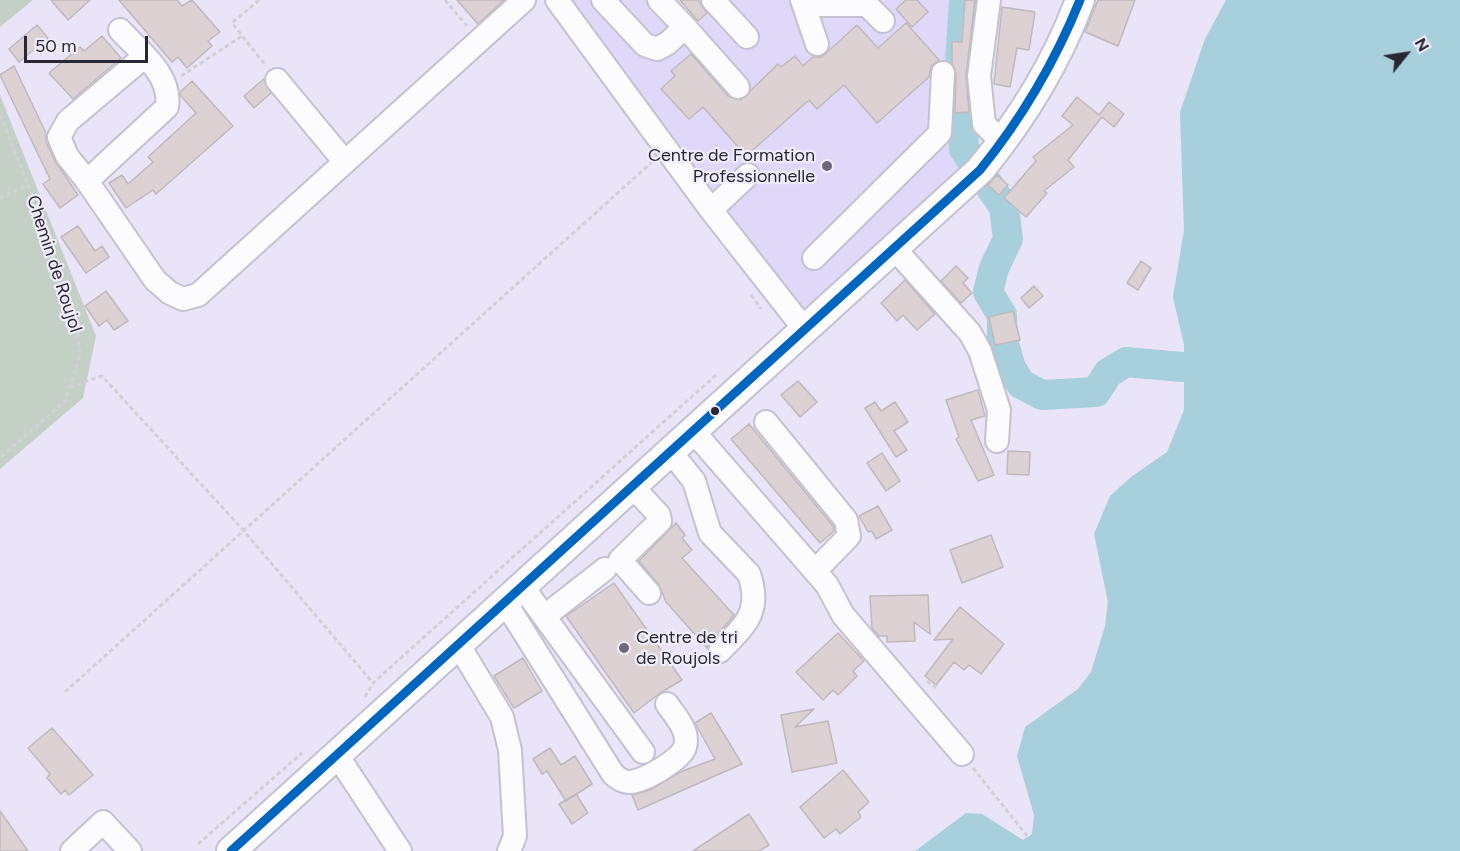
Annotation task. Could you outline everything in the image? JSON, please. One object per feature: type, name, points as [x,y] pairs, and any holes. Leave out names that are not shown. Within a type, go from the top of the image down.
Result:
[{"type":"main road","points":[[231,851],[324,750],[458,644],[980,170],[1002,142],[1046,76],[1080,0]]},
{"type":"street","points":[[144,57],[68,121],[59,137],[67,156],[156,280],[170,293],[183,299],[198,295],[524,0]]},
{"type":"street","points":[[556,0],[711,210],[805,330]]},
{"type":"street","points":[[603,0],[645,45],[657,49],[668,44],[685,27]]},
{"type":"street","points":[[659,0],[738,87]]},
{"type":"street","points":[[713,0],[747,37]]},
{"type":"street","points":[[989,0],[979,76],[984,124],[1002,142]]},
{"type":"street","points":[[817,44],[803,3],[867,5],[883,21]]},
{"type":"street","points":[[87,181],[167,107],[169,96],[164,80],[120,30]]},
{"type":"street","points":[[814,258],[940,133],[943,73]]},
{"type":"street","points":[[277,80],[345,162]]},
{"type":"street","points":[[711,210],[748,175]]},
{"type":"street","points":[[894,248],[970,333],[980,351],[999,410],[997,441]]},
{"type":"street","points":[[766,422],[846,520],[849,528],[849,536],[815,571]]},
{"type":"street","points":[[693,430],[827,585],[843,615],[962,754]]},
{"type":"street","points":[[670,452],[692,477],[710,533],[749,574],[751,581],[754,603],[750,617],[720,651]]},
{"type":"street","points":[[632,486],[659,515],[660,521],[620,560],[649,592]]},
{"type":"street","points":[[545,616],[605,569]]},
{"type":"street","points":[[514,594],[545,616],[643,752]]},
{"type":"street","points":[[514,594],[613,774],[621,780],[631,782],[648,776],[680,756],[686,746],[686,735],[667,704]]},
{"type":"street","points":[[458,644],[502,717],[510,750],[515,836],[509,851]]},
{"type":"street","points":[[324,750],[400,851]]},
{"type":"street","points":[[72,851],[103,822],[130,851]]},
{"type":"path","points":[[259,0],[232,23],[277,80]]},
{"type":"path","points":[[445,0],[479,40]]},
{"type":"path","points":[[166,87],[242,36]]},
{"type":"path","name":"Chemin de Roujol","points":[[0,115],[28,185],[78,328],[80,356],[65,401],[0,458]]},
{"type":"path","points":[[65,692],[652,162]]},
{"type":"path","points":[[0,198],[28,185]]},
{"type":"path","points":[[363,701],[373,683],[717,374]]},
{"type":"path","points":[[70,387],[102,376],[244,531],[373,683]]},
{"type":"path","points":[[198,844],[324,750]]},
{"type":"path","points":[[962,754],[1028,837]]},
{"type":"shaded area","points":[[0,0],[33,0],[0,27]]},
{"type":"shaded area","name":"Centre de Formation Professionnelle","points":[[557,0],[964,0],[960,62],[964,149],[972,162],[805,330]]},
{"type":"shaded area","points":[[0,95],[96,336],[83,398],[0,469]]},
{"type":"water","points":[[1226,0],[1460,0],[1460,851],[915,851],[966,813],[982,814],[1023,840],[1032,834],[1034,815],[1017,756],[1025,727],[1078,689],[1091,672],[1105,626],[1108,602],[1094,534],[1110,496],[1131,477],[1167,452],[1184,410],[1184,345],[1173,297],[1184,230],[1180,112],[1205,39]]},
{"type":"building","points":[[51,0],[90,0],[68,20]]},
{"type":"building","points":[[119,0],[177,0],[182,6],[192,0],[220,32],[208,41],[212,46],[187,68],[178,57],[172,62]]},
{"type":"building","points":[[457,0],[504,0],[478,24]]},
{"type":"building","points":[[680,0],[698,0],[707,13],[698,21]]},
{"type":"building","points":[[906,0],[917,0],[928,12],[912,27],[896,9]]},
{"type":"building","points":[[965,0],[975,0],[966,75],[969,112],[955,113],[956,74],[952,63],[952,42],[962,42]]},
{"type":"building","points":[[1098,0],[1135,0],[1118,46],[1085,32]]},
{"type":"building","points":[[1002,7],[1035,12],[1029,50],[1017,48],[1010,87],[994,84]]},
{"type":"building","points":[[906,23],[939,60],[931,66],[929,77],[877,123],[844,85],[817,109],[809,100],[746,156],[703,107],[689,119],[661,89],[675,76],[671,71],[691,54],[728,96],[741,100],[778,64],[781,67],[795,56],[803,66],[813,57],[822,57],[857,25],[878,48]]},
{"type":"building","points":[[37,25],[48,38],[19,62],[9,49]]},
{"type":"building","points":[[102,36],[121,58],[73,99],[49,73],[80,47],[84,51]]},
{"type":"building","points":[[14,66],[46,133],[46,142],[55,161],[78,195],[60,208],[43,184],[50,179],[0,75]]},
{"type":"building","points":[[264,79],[271,93],[254,108],[244,96]]},
{"type":"building","points":[[192,81],[233,126],[156,194],[153,190],[126,208],[109,183],[122,175],[128,184],[153,162],[148,157],[196,113],[180,92]]},
{"type":"building","points":[[1077,97],[1099,115],[1109,102],[1124,114],[1114,127],[1102,117],[1068,160],[1074,167],[1044,191],[1047,193],[1026,217],[1004,198],[1036,161],[1033,157],[1073,125],[1062,116]]},
{"type":"building","points":[[997,175],[1008,185],[999,195],[988,185]]},
{"type":"building","points":[[78,226],[95,251],[102,246],[109,257],[86,273],[61,237]]},
{"type":"building","points":[[1141,261],[1151,268],[1138,290],[1127,283]]},
{"type":"building","points":[[956,266],[968,278],[963,283],[972,293],[961,303],[941,281]]},
{"type":"building","points":[[905,280],[935,314],[917,330],[903,315],[897,321],[881,303]]},
{"type":"building","points":[[1034,286],[1043,296],[1029,308],[1021,298]]},
{"type":"building","points":[[106,291],[128,321],[114,330],[107,320],[99,326],[85,306]]},
{"type":"building","points":[[1013,311],[1020,340],[995,345],[989,317]]},
{"type":"building","points":[[798,381],[817,402],[800,417],[781,395]]},
{"type":"building","points":[[978,390],[985,416],[971,420],[994,475],[978,481],[956,439],[959,437],[946,400]]},
{"type":"building","points":[[875,402],[881,411],[895,402],[908,422],[894,431],[907,450],[896,457],[865,408]]},
{"type":"building","points":[[749,424],[833,526],[834,531],[820,543],[731,439]]},
{"type":"building","points":[[1008,451],[1030,452],[1029,475],[1007,474]]},
{"type":"building","points":[[882,453],[900,481],[886,491],[867,463]]},
{"type":"building","points":[[878,506],[892,530],[876,539],[872,531],[868,532],[859,516]]},
{"type":"building","points":[[676,523],[685,535],[682,538],[692,550],[682,558],[734,615],[707,648],[666,602],[659,585],[639,561]]},
{"type":"building","points":[[991,535],[1003,567],[962,583],[950,550]]},
{"type":"building","name":"Centre de tri de Roujols","points":[[614,583],[682,680],[634,713],[566,616]]},
{"type":"building","points":[[928,595],[930,634],[914,622],[915,641],[887,642],[887,636],[879,636],[872,628],[870,596]]},
{"type":"building","points":[[960,607],[1004,644],[981,674],[969,665],[964,670],[954,662],[936,685],[925,676],[953,639],[934,640]]},
{"type":"building","points":[[838,633],[864,661],[853,671],[857,676],[838,695],[833,690],[823,700],[796,672]]},
{"type":"building","points":[[523,658],[542,691],[514,708],[494,676]]},
{"type":"building","points":[[814,709],[795,727],[828,721],[837,763],[792,772],[781,715]]},
{"type":"building","points":[[711,713],[742,764],[638,810],[632,795],[650,790],[680,772],[715,759],[695,723]]},
{"type":"building","points":[[52,728],[93,775],[69,795],[65,790],[61,794],[47,778],[50,774],[28,748]]},
{"type":"building","points":[[550,748],[561,765],[575,756],[592,784],[566,801],[547,771],[542,774],[533,759]]},
{"type":"building","points":[[843,770],[869,802],[858,812],[861,817],[840,834],[836,829],[824,838],[800,807]]},
{"type":"building","points":[[576,794],[588,813],[572,824],[559,804]]},
{"type":"building","points":[[0,811],[28,851],[0,851]]},
{"type":"building","points":[[749,814],[769,845],[759,851],[693,851]]},
{"type":"waterway","points":[[964,0],[960,62],[964,149],[1004,207],[1008,239],[994,268],[988,292],[1002,315],[1002,337],[1011,368],[1021,384],[1042,395],[1096,392],[1108,373],[1126,362],[1182,367]]},
{"type":"transit line","points":[[231,851],[980,170],[1024,110],[1060,45],[1080,0]]},
{"type":"place","name":"Centre de Formation Professionnelle","points":[[827,166]]},
{"type":"place","name":"Centre de tri de Roujols","points":[[624,648]]}]
